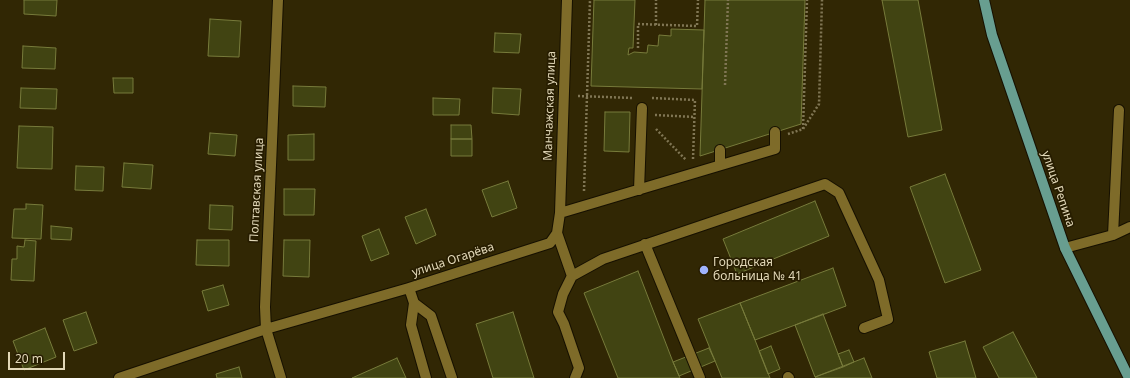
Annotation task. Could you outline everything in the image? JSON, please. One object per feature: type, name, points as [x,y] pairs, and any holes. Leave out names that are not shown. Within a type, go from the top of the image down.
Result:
[{"type":"main road","name":"улица Репина","points":[[984,0],[992,35],[1065,248],[1129,378]]},
{"type":"street","name":"Полтавская улица","points":[[278,0],[264,307],[266,329],[281,378]]},
{"type":"street","name":"Манчажская улица","points":[[560,214],[567,0]]},
{"type":"street","points":[[1113,235],[1119,110]]},
{"type":"street","points":[[639,190],[644,111]]},
{"type":"street","points":[[572,276],[557,233],[560,214],[775,149],[775,132]]},
{"type":"street","points":[[720,150],[720,166]]},
{"type":"street","points":[[575,378],[579,368],[564,324],[558,312],[563,294],[572,276],[603,259],[825,184],[839,193],[879,280],[888,319],[864,328]]},
{"type":"street","points":[[1065,248],[1113,235],[1130,227]]},
{"type":"street","name":"улица Огарёва","points":[[119,378],[266,329],[409,288],[550,243],[557,233]]},
{"type":"street","points":[[645,244],[700,378]]},
{"type":"street","points":[[409,288],[414,303],[411,326],[426,378]]},
{"type":"street","points":[[414,303],[431,316],[452,378]]},
{"type":"path","points":[[584,206],[590,0]]},
{"type":"path","points":[[656,0],[656,25]]},
{"type":"path","points":[[638,48],[638,24],[697,26],[698,0]]},
{"type":"path","points":[[725,85],[728,0]]},
{"type":"path","points":[[807,0],[803,129],[819,104],[822,0]]},
{"type":"path","points":[[644,111],[695,116]]},
{"type":"path","points":[[652,126],[688,162]]},
{"type":"building","points":[[24,0],[57,0],[56,16],[24,14]]},
{"type":"building","points":[[594,0],[635,0],[633,48],[629,48],[628,55],[634,52],[647,53],[648,45],[658,46],[659,35],[671,36],[671,29],[704,30],[702,89],[591,86]]},
{"type":"building","points":[[705,0],[805,0],[801,124],[700,156]]},
{"type":"building","points":[[882,0],[918,0],[942,130],[908,137]]},
{"type":"building","points":[[210,19],[241,21],[239,57],[208,56]]},
{"type":"building","points":[[495,33],[521,34],[519,53],[494,52]]},
{"type":"building","points":[[23,46],[56,48],[55,69],[22,68]]},
{"type":"building","points":[[113,78],[133,78],[133,93],[114,93]]},
{"type":"building","points":[[293,86],[326,87],[325,107],[293,106]]},
{"type":"building","points":[[21,88],[57,89],[56,109],[20,108]]},
{"type":"building","points":[[493,88],[521,89],[519,115],[492,113]]},
{"type":"building","points":[[433,98],[460,99],[459,115],[433,115]]},
{"type":"building","points":[[605,112],[630,112],[629,152],[604,151]]},
{"type":"building","points":[[451,125],[471,125],[472,139],[451,139]]},
{"type":"building","points":[[19,126],[53,127],[52,169],[17,168]]},
{"type":"building","points":[[210,133],[237,135],[235,156],[208,154]]},
{"type":"building","points":[[314,134],[314,160],[288,160],[288,135]]},
{"type":"building","points":[[451,139],[472,139],[472,156],[451,156]]},
{"type":"building","points":[[124,163],[153,165],[151,189],[122,187]]},
{"type":"building","points":[[76,166],[104,167],[103,191],[75,190]]},
{"type":"building","points":[[945,174],[981,270],[945,283],[910,187]]},
{"type":"building","points":[[508,181],[517,208],[492,217],[482,190]]},
{"type":"building","points":[[284,189],[315,189],[314,215],[284,215]]},
{"type":"building","points":[[815,201],[829,236],[737,274],[723,239]]},
{"type":"building","points":[[26,204],[43,205],[41,239],[12,238],[14,209],[26,209]]},
{"type":"building","points":[[210,205],[233,206],[232,230],[209,229]]},
{"type":"building","points":[[426,209],[436,235],[416,244],[405,217]]},
{"type":"building","points":[[51,226],[72,228],[71,240],[51,239]]},
{"type":"building","points":[[379,229],[389,254],[371,261],[362,236]]},
{"type":"building","points":[[25,240],[36,241],[34,281],[11,280],[12,259],[17,259],[17,246],[24,247]]},
{"type":"building","points":[[197,240],[229,240],[229,266],[196,265]]},
{"type":"building","points":[[284,240],[310,240],[309,277],[283,276]]},
{"type":"building","points":[[833,268],[846,306],[755,340],[740,303]]},
{"type":"building","points":[[638,271],[680,378],[618,378],[584,293]]},
{"type":"building","points":[[223,285],[229,305],[208,311],[202,291]]},
{"type":"building","points":[[740,303],[770,378],[722,378],[698,319]]},
{"type":"building","points":[[86,312],[97,343],[74,351],[63,320]]},
{"type":"building","points":[[513,312],[534,378],[493,378],[476,324]]},
{"type":"building","points":[[823,314],[843,367],[815,377],[795,325]]},
{"type":"building","points":[[45,328],[56,357],[24,370],[13,341]]},
{"type":"building","points":[[1013,332],[1037,378],[999,378],[983,347]]},
{"type":"building","points":[[965,341],[976,378],[937,378],[929,352]]},
{"type":"building","points":[[771,346],[780,369],[768,374],[759,351]]},
{"type":"building","points":[[709,348],[715,361],[679,376],[673,362]]},
{"type":"building","points":[[849,350],[854,362],[843,367],[838,354]]},
{"type":"building","points":[[397,358],[406,378],[352,378]]},
{"type":"building","points":[[864,358],[872,378],[815,377]]},
{"type":"building","points":[[239,367],[242,378],[217,378],[216,374]]},
{"type":"place","name":"Городская больница № 41","points":[[704,270]]}]
